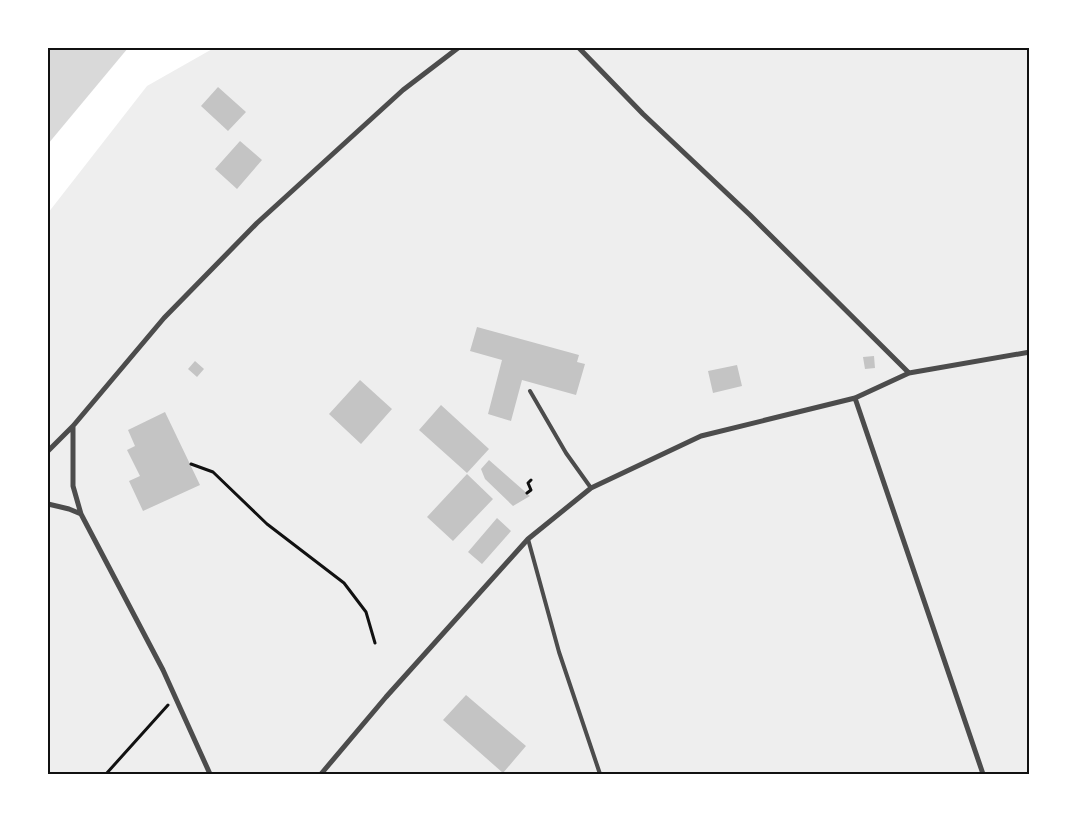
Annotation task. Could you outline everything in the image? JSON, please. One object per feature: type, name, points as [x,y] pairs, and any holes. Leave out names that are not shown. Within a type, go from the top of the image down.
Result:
[{"type":"street","points":[[48,451],[73,426],[164,318],[257,223],[403,90],[458,48]]},
{"type":"street","points":[[579,48],[643,114],[750,215],[909,373]]},
{"type":"street","points":[[321,774],[386,697],[528,539],[591,488],[701,436],[855,398],[909,373],[1030,352]]},
{"type":"street","points":[[855,398],[983,774]]},
{"type":"street","points":[[73,426],[73,486],[81,514],[163,670],[210,774]]},
{"type":"street","points":[[48,504],[81,514]]},
{"type":"lane","points":[[530,391],[566,453],[591,488]]},
{"type":"lane","points":[[528,539],[559,652],[600,774]]},
{"type":"path","points":[[191,464],[213,472],[267,524],[344,583],[366,612],[374,643]]},
{"type":"path","points":[[527,493],[531,490],[528,483],[531,480]]},
{"type":"path","points":[[106,774],[175,697]]},
{"type":"shaded area","points":[[48,48],[128,48],[48,144]]},
{"type":"shaded area","points":[[214,48],[1029,48],[1029,774],[48,774],[48,213],[147,86]]},
{"type":"building","points":[[218,87],[246,112],[228,131],[201,106]]},
{"type":"building","points":[[240,141],[262,160],[237,189],[215,169]]},
{"type":"building","points":[[477,327],[579,355],[577,362],[585,364],[576,395],[522,380],[511,421],[488,414],[502,360],[470,351]]},
{"type":"building","points":[[874,356],[875,368],[865,369],[863,357]]},
{"type":"building","points":[[195,361],[204,369],[197,377],[188,369]]},
{"type":"building","points":[[737,365],[742,386],[713,393],[708,371]]},
{"type":"building","points":[[360,380],[392,409],[361,444],[329,414]]},
{"type":"building","points":[[441,405],[489,449],[467,473],[419,430]]},
{"type":"building","points":[[165,412],[200,485],[143,511],[129,481],[140,476],[127,450],[135,446],[128,430]]},
{"type":"building","points":[[489,460],[530,496],[513,506],[485,479],[481,469]]},
{"type":"building","points":[[467,474],[493,499],[453,541],[427,517]]},
{"type":"building","points":[[497,518],[511,531],[482,564],[468,552]]},
{"type":"building","points":[[466,695],[526,746],[503,773],[443,720]]}]
